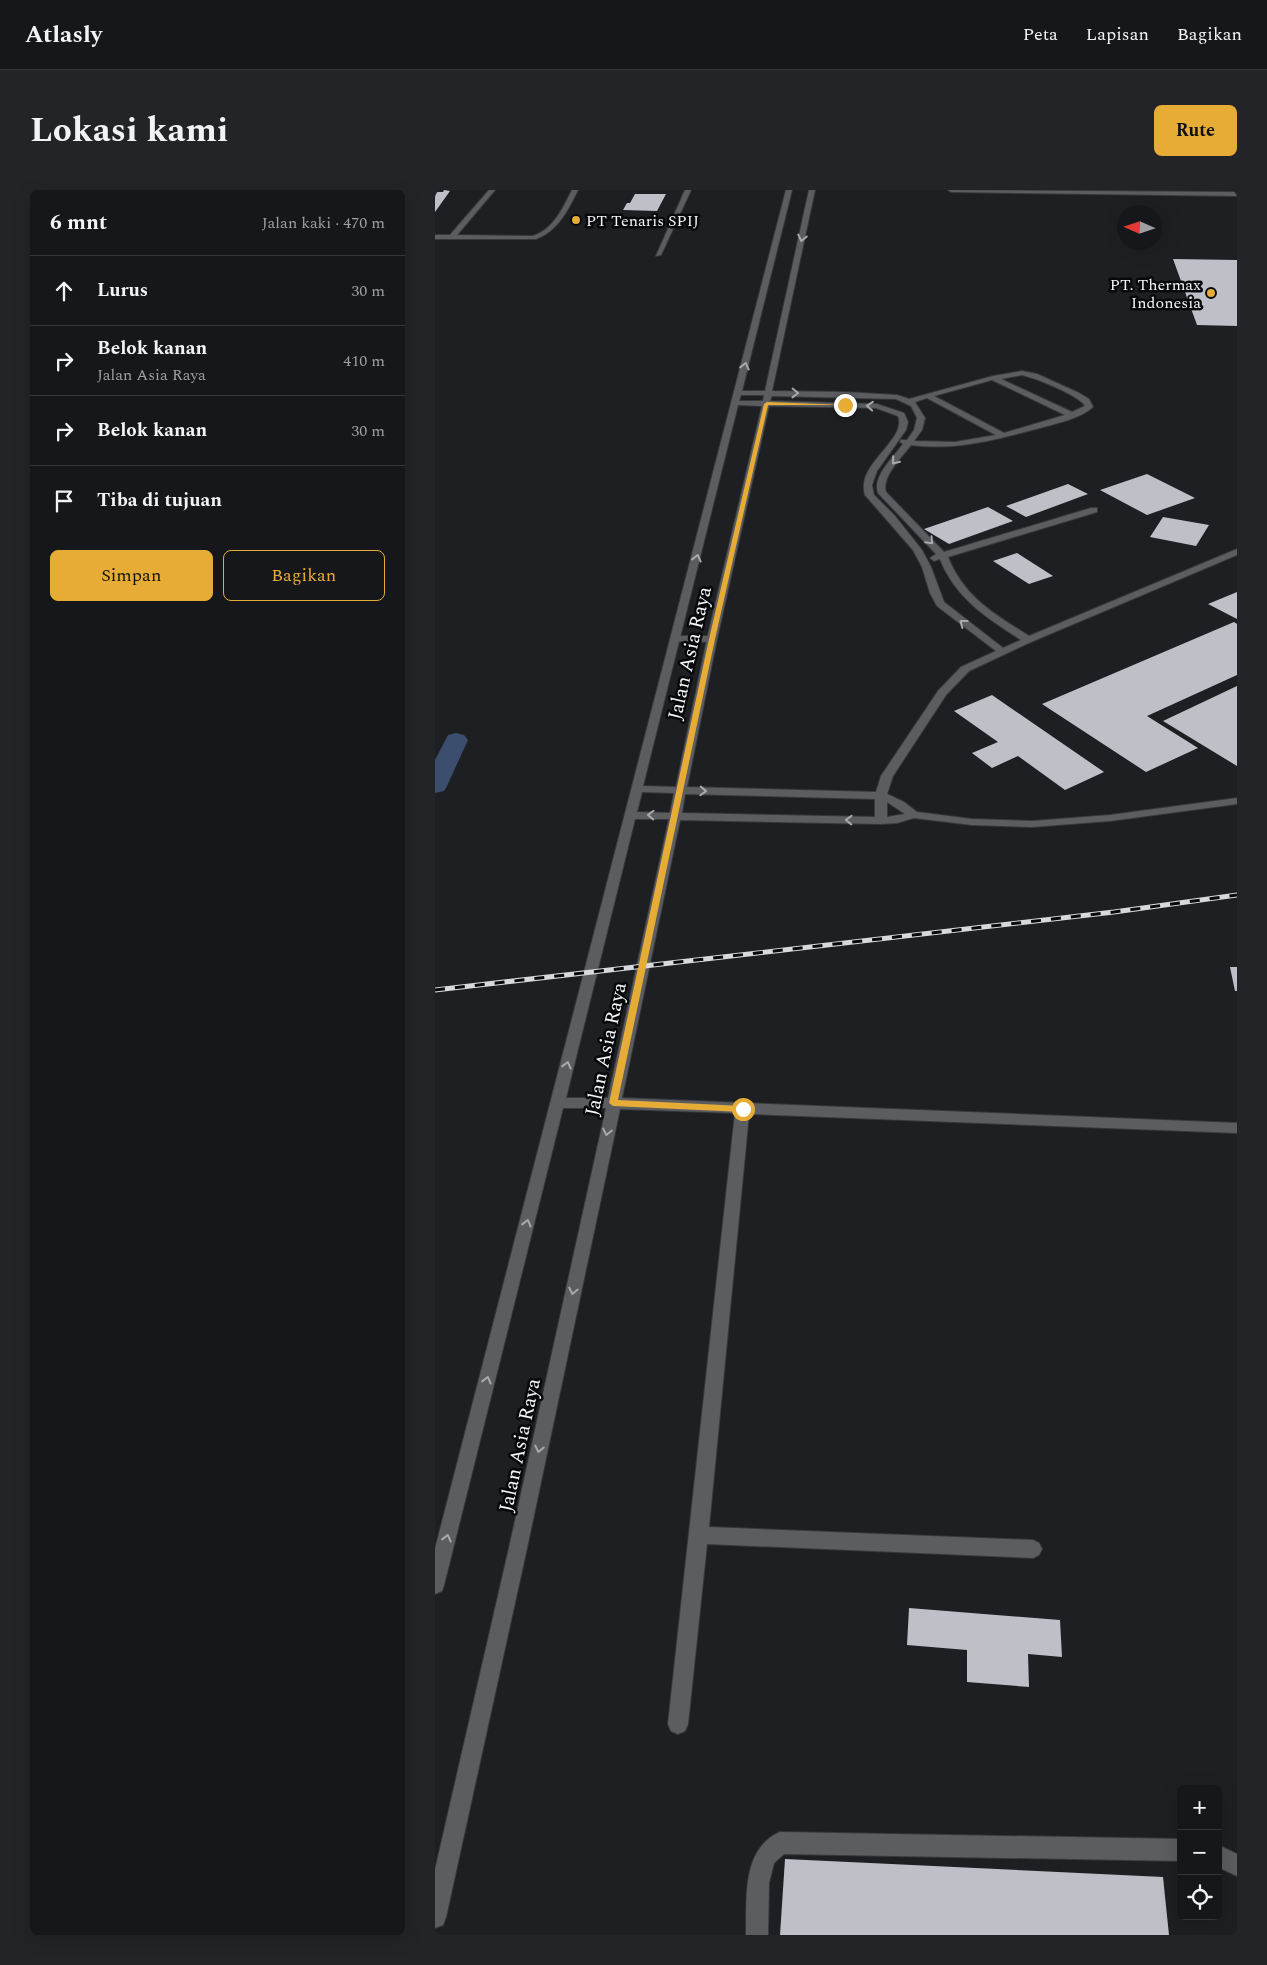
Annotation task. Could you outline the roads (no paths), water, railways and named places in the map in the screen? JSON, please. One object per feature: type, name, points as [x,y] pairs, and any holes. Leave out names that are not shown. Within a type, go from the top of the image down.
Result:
[{"type":"street","points":[[452,237],[492,190]]},
{"type":"street","points":[[435,237],[534,238],[544,236],[557,221],[575,190]]},
{"type":"street","points":[[658,255],[688,190]]},
{"type":"street","name":"Jalan Asia Raya","points":[[435,1585],[789,190]]},
{"type":"street","name":"Jalan Asia Raya","points":[[435,1917],[522,1529],[644,966],[679,790],[812,190]]},
{"type":"street","points":[[951,190],[1237,194]]},
{"type":"street","points":[[895,441],[955,445],[980,443],[1073,416],[1089,407],[1086,401],[1076,395],[1034,376],[1022,373],[993,378],[909,401]]},
{"type":"street","points":[[993,378],[1073,416]]},
{"type":"street","points":[[739,392],[767,398],[815,404],[877,406],[901,415],[904,422],[902,428],[869,477],[867,487],[869,495],[891,518],[924,560],[929,572],[933,594],[940,604],[1003,652]]},
{"type":"street","points":[[736,403],[767,398],[816,394],[897,397],[914,405],[921,418],[925,432]]},
{"type":"street","points":[[928,396],[1004,436]]},
{"type":"street","points":[[902,428],[925,432],[955,445]]},
{"type":"street","points":[[925,432],[910,443],[882,479],[880,487],[882,493],[943,556],[949,571],[964,593],[989,615],[1028,640]]},
{"type":"street","points":[[924,560],[943,556],[1094,510]]},
{"type":"street","points":[[881,821],[881,796],[887,776],[942,693],[965,669],[1028,640],[1237,552]]},
{"type":"street","points":[[676,639],[712,639]]},
{"type":"street","points":[[637,789],[881,796],[900,804],[914,816]]},
{"type":"street","points":[[631,815],[881,821],[914,816],[972,822],[1031,824],[1110,818],[1237,801]]},
{"type":"street","points":[[558,1103],[613,1103],[1237,1128]]},
{"type":"street","points":[[678,1724],[743,1109]]},
{"type":"street","points":[[699,1535],[1033,1548]]},
{"type":"street","points":[[757,1935],[757,1883],[765,1857],[780,1843],[1177,1850]]},
{"type":"street","points":[[1222,1858],[1237,1865]]},
{"type":"waterway","points":[[435,786],[456,740]]},
{"type":"railway","points":[[435,990],[1114,912],[1237,895]]},
{"type":"place","name":"PT Tenaris SPIJ","points":[[576,220]]},
{"type":"place","name":"PT. Thermax Indonesia","points":[[1211,293]]}]
